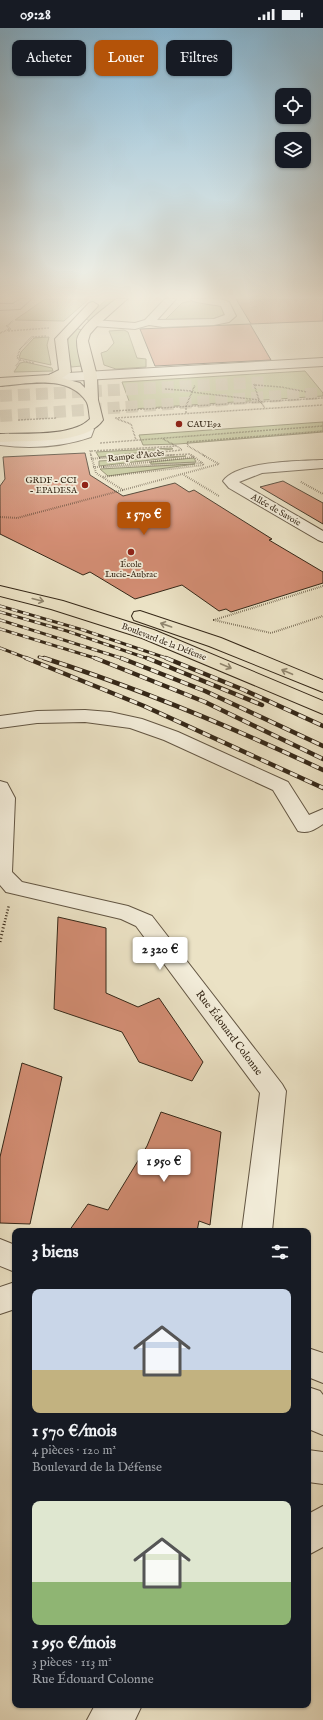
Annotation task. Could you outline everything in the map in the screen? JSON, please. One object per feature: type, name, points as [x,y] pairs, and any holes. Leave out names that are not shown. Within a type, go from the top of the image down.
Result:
[{"type":"main road","points":[[1,382],[51,378],[76,386],[92,400]]},
{"type":"main road","points":[[0,438],[71,434],[94,425],[97,420],[92,400],[92,378]]},
{"type":"main road","name":"Boulevard de la Défense","points":[[0,577],[78,596],[137,615],[216,642],[323,687]]},
{"type":"main road","name":"Boulevard de la Défense","points":[[0,591],[57,605],[148,634],[323,708]]},
{"type":"street","points":[[0,441],[18,443],[67,440],[86,434],[87,429]]},
{"type":"street","points":[[317,465],[314,470],[323,475]]},
{"type":"street","name":"Allée de Savoie","points":[[317,465],[266,469],[236,477],[230,481],[234,485],[323,536]]},
{"type":"street","points":[[0,722],[37,717],[85,716],[110,718],[135,723],[171,736],[281,786],[305,827],[323,815]]},
{"type":"street","points":[[0,787],[5,798],[1,873],[14,887]]},
{"type":"street","name":"Rue Édouard Colonne","points":[[14,887],[128,913],[144,921],[273,1091],[257,1228]]},
{"type":"street","points":[[0,1252],[12,1258]]},
{"type":"street","points":[[0,1301],[12,1296]]},
{"type":"street","points":[[311,1363],[323,1368]]},
{"type":"street","points":[[311,1405],[323,1418]]},
{"type":"street","points":[[311,1466],[323,1468]]},
{"type":"street","points":[[311,1534],[323,1524]]},
{"type":"street","points":[[107,1720],[120,1708]]},
{"type":"path","points":[[186,413],[186,406],[191,392],[198,381]]},
{"type":"path","points":[[253,381],[260,401],[265,409]]},
{"type":"path","points":[[254,385],[281,387],[307,392]]},
{"type":"path","points":[[191,392],[260,401]]},
{"type":"path","points":[[113,411],[323,398]]},
{"type":"path","points":[[245,403],[249,408]]},
{"type":"path","points":[[136,440],[130,424],[115,418],[249,408],[265,409],[323,405]]},
{"type":"path","points":[[120,411],[122,418]]},
{"type":"path","points":[[16,420],[63,418]]},
{"type":"path","points":[[97,443],[323,426]]},
{"type":"path","points":[[219,464],[188,446],[187,442],[323,431]]},
{"type":"path","points":[[162,438],[177,446]]},
{"type":"path","name":"Rampe d'Accès","points":[[91,459],[91,451],[177,446],[182,450]]},
{"type":"path","points":[[182,450],[190,454],[204,465]]},
{"type":"path","name":"Rampe d'Accès","points":[[100,458],[182,450]]},
{"type":"path","name":"Rampe d'Accès","points":[[100,458],[190,454]]},
{"type":"path","name":"Rampe d'Accès","points":[[104,467],[194,457]]},
{"type":"path","points":[[100,458],[91,459],[96,474],[102,477]]},
{"type":"path","name":"Rampe d'Accès","points":[[104,467],[202,463]]},
{"type":"path","points":[[0,517],[17,518],[183,475],[219,464]]},
{"type":"path","name":"Rampe d'Accès","points":[[102,477],[219,464]]},
{"type":"path","points":[[93,467],[104,467]]},
{"type":"path","points":[[183,475],[207,488]]},
{"type":"path","name":"Rampe d'Accès","points":[[102,477],[123,490]]},
{"type":"path","points":[[323,586],[214,620],[271,633],[323,616]]},
{"type":"path","points":[[0,942],[14,887]]},
{"type":"green space","points":[[189,378],[311,378],[323,393],[323,396],[132,409],[122,382]]},
{"type":"green space","points":[[323,422],[323,432],[178,444],[143,445],[139,435]]},
{"type":"green space","points":[[173,449],[99,457],[96,452]]},
{"type":"green space","points":[[186,456],[99,466],[99,461]]},
{"type":"green space","points":[[194,458],[196,462],[151,464],[150,462]]},
{"type":"green space","points":[[195,464],[108,476],[100,469]]},
{"type":"building","points":[[85,453],[90,475],[123,496],[175,483],[189,492],[194,490],[272,539],[269,540],[323,572],[323,583],[231,612],[226,609],[219,611],[182,585],[135,599],[90,572],[83,575],[0,534],[0,486],[5,479],[3,457]]},
{"type":"building","points":[[283,481],[323,503],[323,524],[260,487]]},
{"type":"building","points":[[58,917],[106,928],[106,993],[138,1007],[159,998],[203,1062],[192,1081],[139,1062],[122,1032],[54,1009]]},
{"type":"building","points":[[22,1063],[62,1077],[30,1224],[0,1223],[0,1157]]},
{"type":"building","points":[[161,1112],[221,1132],[210,1225],[199,1221],[198,1228],[71,1228],[88,1204],[108,1210],[147,1146]]},
{"type":"tunnel","points":[[0,396],[268,382]]},
{"type":"tunnel","points":[[0,416],[323,393]]},
{"type":"railway","points":[[0,606],[83,630],[169,659]]},
{"type":"railway","points":[[0,612],[67,631],[149,659]]},
{"type":"railway","points":[[0,620],[122,658]]},
{"type":"railway","points":[[0,629],[96,658]]},
{"type":"railway","points":[[0,648],[29,659]]},
{"type":"railway","points":[[39,657],[47,659]]},
{"type":"railway","points":[[26,658],[144,706],[323,788]]},
{"type":"railway","points":[[96,658],[205,702],[323,759]]},
{"type":"railway","points":[[122,658],[205,691],[323,746]]},
{"type":"railway","points":[[147,658],[262,705]]},
{"type":"railway","points":[[166,658],[244,690],[323,726]]},
{"type":"railway","points":[[47,659],[185,710],[255,739],[323,770]]},
{"type":"place","name":"CAUE92","points":[[179,424]]},
{"type":"place","name":"GRDF - CCI - EPADESA","points":[[85,485]]},
{"type":"place","name":"École Lucie-Aubrac","points":[[131,552]]}]
